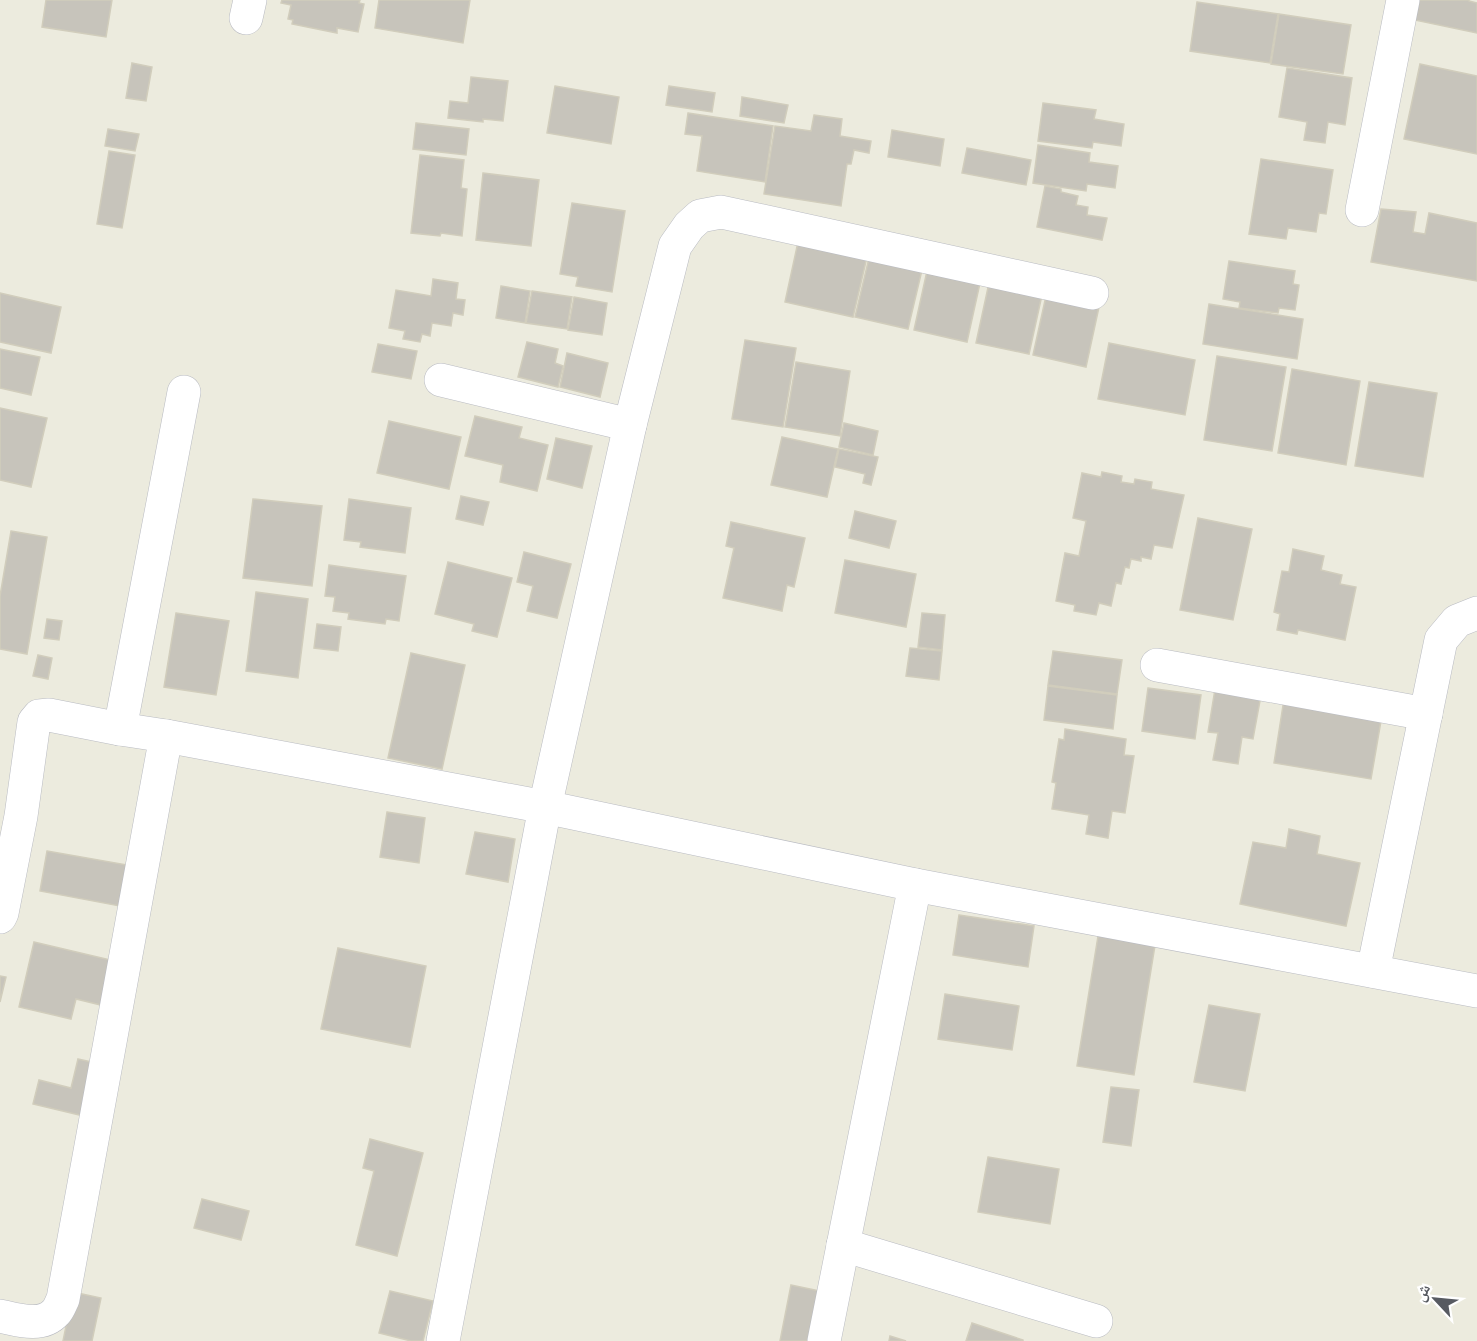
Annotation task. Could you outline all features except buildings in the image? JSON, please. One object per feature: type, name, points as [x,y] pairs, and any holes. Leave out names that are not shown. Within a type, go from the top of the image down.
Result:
[{"type":"street","points":[[1362,210],[1403,0]]},
{"type":"street","points":[[443,1341],[545,807],[630,425],[675,246],[689,226],[700,216],[722,212],[1092,293]]},
{"type":"street","points":[[441,380],[630,425]]},
{"type":"street","points":[[120,729],[184,392]]},
{"type":"street","points":[[1373,971],[1441,640],[1457,621],[1477,613]]},
{"type":"street","points":[[1157,665],[1426,714]]},
{"type":"street","points":[[0,917],[3,913],[21,816],[34,722],[39,716],[49,715],[545,807],[915,885],[1477,991]]},
{"type":"street","points":[[0,1316],[40,1322],[56,1313],[63,1299],[166,736]]},
{"type":"street","points":[[824,1341],[915,885]]},
{"type":"street","points":[[843,1245],[1096,1321]]}]
